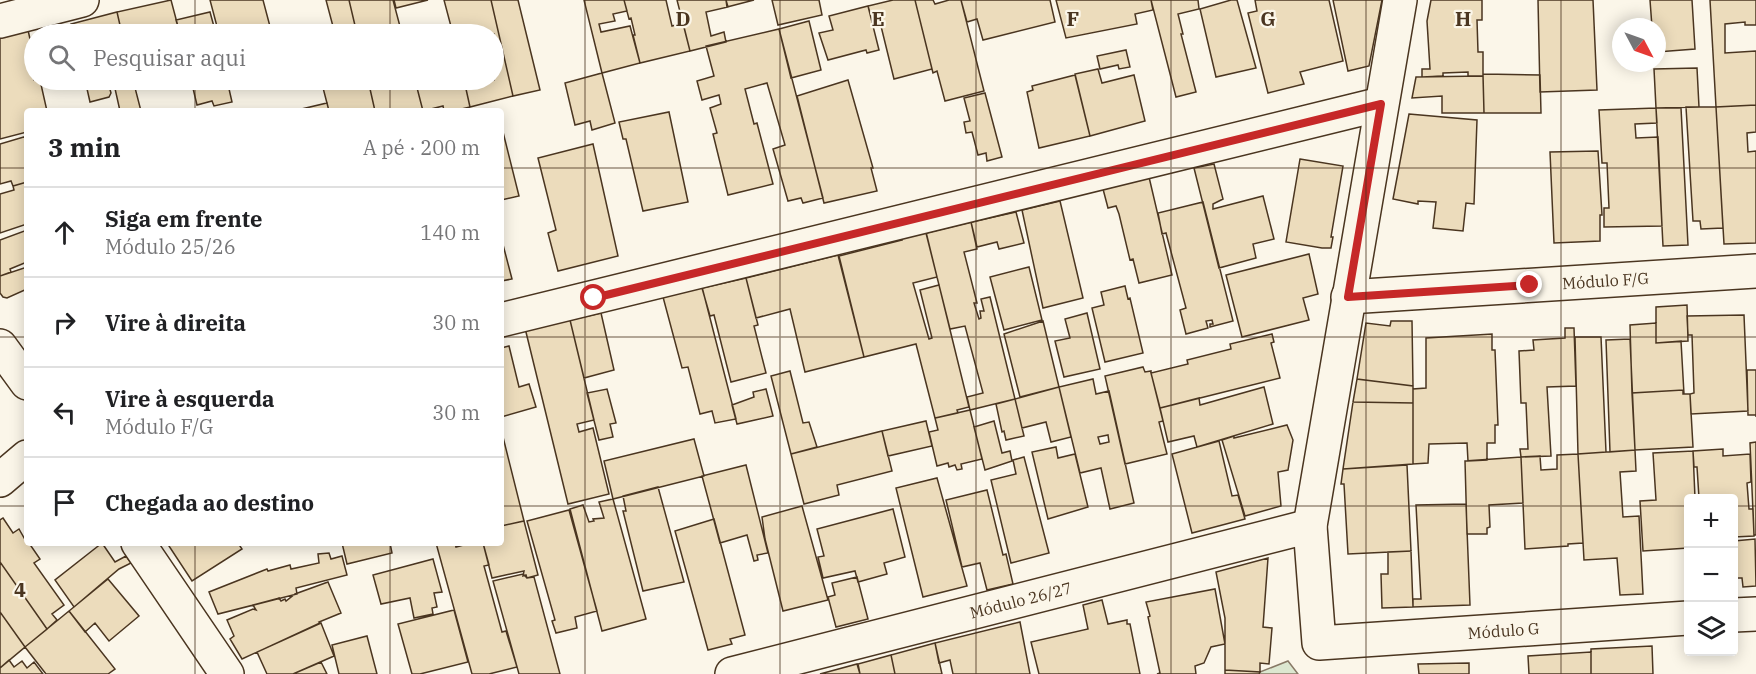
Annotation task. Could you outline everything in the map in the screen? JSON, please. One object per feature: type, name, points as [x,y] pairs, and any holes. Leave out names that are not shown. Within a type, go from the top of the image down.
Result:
[{"type":"street","points":[[0,21],[82,0]]},
{"type":"street","points":[[1310,526],[1400,0]]},
{"type":"street","points":[[504,319],[1381,104]]},
{"type":"street","name":"Módulo F/G","points":[[1348,297],[1756,271]]},
{"type":"street","points":[[0,346],[24,379]]},
{"type":"street","points":[[0,480],[24,460]]},
{"type":"street","name":"Módulo G","points":[[1310,526],[1319,643],[1684,618]]},
{"type":"street","name":"Módulo 26/27","points":[[732,674],[1310,526]]},
{"type":"street","points":[[140,546],[221,672]]},
{"type":"street","points":[[1738,615],[1756,614]]},
{"type":"green space","points":[[1288,661],[1298,674],[1255,674]]},
{"type":"building","points":[[171,0],[177,24],[120,24],[117,12]]},
{"type":"building","points":[[210,0],[263,0],[269,24],[216,24]]},
{"type":"building","points":[[326,0],[349,0],[355,24],[332,24]]},
{"type":"building","points":[[349,0],[393,0],[399,24],[355,24]]},
{"type":"building","points":[[394,0],[428,0],[396,8]]},
{"type":"building","points":[[444,0],[491,0],[496,24],[450,24]]},
{"type":"building","points":[[491,0],[518,0],[540,90],[513,96],[504,57],[504,24],[496,24]]},
{"type":"building","points":[[584,0],[624,0],[627,11],[613,14],[615,21],[599,24],[601,32],[630,26],[640,63],[602,73]]},
{"type":"building","points":[[624,0],[666,0],[672,26],[683,23],[690,51],[640,63],[631,18],[629,19]]},
{"type":"building","points":[[677,0],[726,0],[728,7],[706,12],[711,36],[724,32],[726,42],[690,51]]},
{"type":"building","points":[[726,0],[754,0],[727,7]]},
{"type":"building","points":[[772,0],[819,0],[822,15],[778,25]]},
{"type":"building","points":[[893,0],[915,0],[932,69],[894,79],[879,18],[875,19],[874,13],[870,13],[868,6]]},
{"type":"building","points":[[915,0],[933,0],[935,4],[949,0],[961,0],[984,91],[945,101],[937,71],[933,73]]},
{"type":"building","points":[[961,0],[1050,0],[1055,22],[983,40],[977,19],[967,22]]},
{"type":"building","points":[[1056,0],[1151,0],[1153,10],[1135,14],[1137,24],[1066,38]]},
{"type":"building","points":[[1151,0],[1198,0],[1199,9],[1178,14],[1196,92],[1176,97]]},
{"type":"building","points":[[1237,0],[1256,68],[1216,77],[1200,9]]},
{"type":"building","points":[[1255,0],[1329,0],[1343,61],[1300,72],[1304,84],[1268,93],[1248,13],[1257,11]]},
{"type":"building","points":[[1333,0],[1382,0],[1369,66],[1348,71]]},
{"type":"building","points":[[1431,0],[1482,0],[1482,20],[1477,20],[1478,52],[1483,52],[1483,76],[1468,76],[1468,72],[1422,77],[1422,69],[1430,69],[1427,21]]},
{"type":"building","points":[[1538,0],[1593,0],[1597,90],[1540,92]]},
{"type":"building","points":[[1650,0],[1692,0],[1695,49],[1666,51],[1666,18],[1651,18]]},
{"type":"building","points":[[1710,0],[1756,0],[1756,25],[1745,25],[1745,22],[1725,24],[1725,53],[1756,51],[1756,105],[1716,107]]},
{"type":"building","points":[[868,6],[879,50],[867,53],[866,50],[828,60],[819,33],[833,30],[829,16]]},
{"type":"building","points":[[117,12],[120,24],[71,24]]},
{"type":"building","points":[[210,12],[213,24],[177,24],[176,20]]},
{"type":"building","points":[[809,21],[821,70],[791,78],[779,29]]},
{"type":"building","points":[[779,29],[823,198],[803,203],[801,198],[788,201],[773,149],[785,145],[767,83],[745,89],[754,124],[757,123],[773,184],[728,195],[713,134],[717,133],[710,108],[721,104],[719,95],[702,100],[697,81],[714,76],[706,46]]},
{"type":"building","points":[[24,31],[24,90],[42,90],[46,108],[24,108],[24,133],[0,139],[0,37]]},
{"type":"building","points":[[1126,50],[1130,67],[1119,69],[1118,65],[1100,69],[1097,56]]},
{"type":"building","points":[[504,57],[513,96],[470,107],[466,90],[504,90]]},
{"type":"building","points":[[1697,68],[1699,107],[1656,108],[1654,72],[1666,72],[1666,69]]},
{"type":"building","points":[[1098,69],[1102,83],[1134,75],[1145,121],[1090,136],[1075,74]]},
{"type":"building","points":[[602,73],[615,123],[592,130],[590,121],[575,125],[565,83]]},
{"type":"building","points":[[1483,74],[1540,75],[1541,113],[1484,113]]},
{"type":"building","points":[[1075,75],[1090,136],[1039,148],[1027,92],[1033,90],[1032,86]]},
{"type":"building","points":[[1483,76],[1484,113],[1442,113],[1442,96],[1412,98],[1416,77]]},
{"type":"building","points":[[848,80],[873,168],[871,168],[877,191],[824,203],[797,96]]},
{"type":"building","points":[[87,90],[110,90],[109,97],[90,102]]},
{"type":"building","points":[[115,90],[136,90],[140,108],[119,108]]},
{"type":"building","points":[[193,90],[229,90],[232,102],[214,106],[212,101],[197,105]]},
{"type":"building","points":[[324,90],[370,90],[374,108],[328,108]]},
{"type":"building","points":[[370,90],[418,90],[422,108],[374,108]]},
{"type":"building","points":[[418,90],[466,90],[470,107],[443,108],[443,106],[422,108]]},
{"type":"building","points":[[985,93],[1002,157],[987,161],[986,153],[978,155],[972,132],[966,133],[964,122],[970,121],[964,98]]},
{"type":"building","points":[[327,103],[328,108],[306,108]]},
{"type":"building","points":[[1756,105],[1756,132],[1747,133],[1748,152],[1756,151],[1756,243],[1724,244],[1716,107]]},
{"type":"building","points":[[1686,107],[1716,107],[1723,228],[1701,229],[1700,221],[1693,221]]},
{"type":"building","points":[[1656,108],[1657,123],[1635,124],[1636,138],[1658,137],[1662,226],[1604,227],[1604,208],[1609,208],[1607,163],[1602,163],[1599,110]]},
{"type":"building","points":[[1656,108],[1681,108],[1688,245],[1663,246]]},
{"type":"building","points":[[669,112],[688,202],[643,211],[626,139],[623,139],[619,122]]},
{"type":"building","points":[[1409,114],[1477,120],[1474,204],[1466,203],[1463,231],[1433,228],[1436,202],[1418,201],[1418,204],[1393,199]]},
{"type":"building","points":[[504,136],[519,196],[504,199]]},
{"type":"building","points":[[24,137],[24,183],[13,186],[11,181],[0,184],[0,144]]},
{"type":"building","points":[[593,144],[618,256],[558,271],[548,233],[556,230],[538,158]]},
{"type":"building","points":[[1598,151],[1602,215],[1600,215],[1600,241],[1554,243],[1550,152]]},
{"type":"building","points":[[1300,159],[1343,166],[1331,248],[1286,242]]},
{"type":"building","points":[[1214,164],[1223,199],[1213,204],[1213,209],[1263,196],[1274,239],[1253,244],[1256,258],[1219,268],[1194,168]]},
{"type":"building","points":[[1149,177],[1172,275],[1139,283],[1133,259],[1130,260],[1116,206],[1108,208],[1103,189]]},
{"type":"building","points":[[24,183],[24,225],[0,233],[0,194],[14,190],[13,186]]},
{"type":"building","points":[[1060,201],[1083,298],[1043,308],[1022,210]]},
{"type":"building","points":[[1203,202],[1233,321],[1210,327],[1210,324],[1213,324],[1212,320],[1206,321],[1208,328],[1186,334],[1180,310],[1186,308],[1166,233],[1162,234],[1158,213]]},
{"type":"building","points":[[1016,212],[1024,243],[999,249],[997,242],[977,247],[971,222]]},
{"type":"building","points":[[971,222],[977,249],[964,252],[977,303],[974,303],[979,319],[981,318],[980,311],[984,311],[981,299],[990,297],[1015,399],[970,410],[967,397],[983,393],[965,326],[950,329],[926,233]]},
{"type":"building","points":[[24,231],[24,263],[0,276],[0,240]]},
{"type":"building","points":[[926,232],[937,277],[913,283],[929,339],[932,338],[920,290],[939,285],[969,407],[957,410],[958,413],[935,418],[916,344],[864,357],[839,256]]},
{"type":"building","points":[[504,248],[512,279],[504,280]]},
{"type":"building","points":[[1309,254],[1318,294],[1303,298],[1309,320],[1242,337],[1226,275]]},
{"type":"building","points":[[838,255],[864,357],[805,372],[790,309],[756,318],[746,278]]},
{"type":"building","points":[[1029,267],[1042,320],[1004,330],[990,277]]},
{"type":"building","points":[[24,268],[24,290],[7,298],[3,297],[0,293],[0,276]]},
{"type":"building","points":[[746,278],[758,325],[754,326],[766,373],[731,382],[714,315],[710,316],[702,288]]},
{"type":"building","points":[[1125,286],[1143,353],[1105,362],[1092,308],[1104,305],[1101,292]]},
{"type":"building","points":[[702,287],[736,419],[715,423],[712,411],[700,414],[688,367],[682,368],[663,297]]},
{"type":"building","points":[[1687,305],[1688,341],[1656,343],[1656,307]]},
{"type":"building","points":[[601,313],[614,370],[584,378],[570,320]]},
{"type":"building","points":[[1087,313],[1100,369],[1064,377],[1055,341],[1070,338],[1065,319]]},
{"type":"building","points":[[1744,315],[1748,411],[1691,414],[1690,394],[1694,393],[1692,335],[1688,335],[1687,316]]},
{"type":"building","points":[[570,320],[594,420],[577,424],[579,432],[593,428],[609,494],[568,504],[525,328]]},
{"type":"building","points":[[1043,321],[1059,387],[1020,397],[1004,334]]},
{"type":"building","points":[[1391,321],[1412,321],[1413,386],[1357,379],[1366,323],[1390,326]]},
{"type":"building","points":[[1656,323],[1656,343],[1681,341],[1684,394],[1683,390],[1632,393],[1630,325]]},
{"type":"building","points":[[1565,328],[1574,328],[1576,386],[1547,387],[1551,456],[1521,457],[1520,449],[1528,449],[1526,403],[1521,403],[1519,351],[1534,350],[1533,340],[1565,338]]},
{"type":"building","points":[[1272,334],[1274,342],[1271,343],[1280,378],[1160,408],[1151,373],[1188,364],[1187,360],[1231,349],[1230,344]]},
{"type":"building","points":[[1492,334],[1492,350],[1495,350],[1498,425],[1495,425],[1495,443],[1487,443],[1487,460],[1468,461],[1467,443],[1429,444],[1428,463],[1413,464],[1413,389],[1426,388],[1426,338]]},
{"type":"building","points":[[1575,337],[1601,337],[1606,452],[1578,454]]},
{"type":"building","points":[[1630,339],[1635,450],[1610,452],[1606,340]]},
{"type":"building","points":[[509,346],[519,387],[529,384],[536,407],[504,416],[504,347]]},
{"type":"building","points":[[1143,367],[1145,372],[1151,371],[1163,421],[1159,422],[1167,454],[1125,464],[1105,376]]},
{"type":"building","points":[[1747,370],[1756,370],[1756,415],[1748,415]]},
{"type":"building","points":[[790,371],[803,423],[809,422],[817,447],[791,454],[771,376]]},
{"type":"building","points":[[1093,379],[1096,394],[1109,391],[1134,503],[1110,509],[1101,468],[1080,473],[1059,387]],"holes":[[[1108,435],[1109,442],[1100,444],[1098,437]]]},
{"type":"building","points":[[1357,379],[1413,386],[1413,403],[1353,402]]},
{"type":"building","points":[[1059,387],[1071,437],[1051,442],[1046,422],[1022,428],[1015,399]]},
{"type":"building","points":[[1264,387],[1273,424],[1197,447],[1194,436],[1168,442],[1160,408],[1199,398],[1200,405]]},
{"type":"building","points":[[607,389],[616,423],[610,424],[613,437],[599,440],[587,393]]},
{"type":"building","points":[[766,389],[773,416],[737,424],[732,405],[754,397],[753,392]]},
{"type":"building","points":[[1683,390],[1683,394],[1690,394],[1693,447],[1635,450],[1632,393]]},
{"type":"building","points":[[1015,399],[1024,436],[1006,440],[996,404]]},
{"type":"building","points":[[1353,402],[1413,403],[1413,464],[1343,469]]},
{"type":"building","points":[[970,410],[982,459],[961,464],[962,469],[957,470],[955,465],[949,467],[948,463],[937,466],[929,432],[938,430],[935,418]]},
{"type":"building","points":[[926,421],[932,446],[888,456],[882,431]]},
{"type":"building","points":[[994,421],[1002,453],[1010,451],[1012,461],[985,470],[974,427]]},
{"type":"building","points":[[1287,425],[1293,440],[1288,470],[1278,472],[1281,506],[1245,516],[1222,440]]},
{"type":"building","points":[[882,431],[892,471],[837,485],[839,495],[804,504],[791,454]]},
{"type":"building","points":[[694,439],[704,476],[613,499],[604,461]]},
{"type":"building","points":[[504,441],[524,521],[504,525]]},
{"type":"building","points":[[1219,441],[1232,496],[1238,495],[1245,519],[1192,533],[1172,454]]},
{"type":"building","points":[[1756,442],[1756,535],[1754,535],[1750,443]]},
{"type":"building","points":[[1056,447],[1058,458],[1075,454],[1088,507],[1048,519],[1032,452]]},
{"type":"building","points":[[1723,449],[1723,456],[1750,454],[1751,482],[1747,483],[1749,509],[1753,509],[1754,536],[1738,537],[1738,494],[1699,494],[1697,467],[1694,467],[1693,451]]},
{"type":"building","points":[[1635,450],[1636,471],[1620,472],[1623,517],[1639,516],[1643,594],[1620,595],[1617,558],[1584,560],[1578,454]]},
{"type":"building","points":[[1693,451],[1695,494],[1684,494],[1684,548],[1643,551],[1640,501],[1656,500],[1653,453]]},
{"type":"building","points":[[1578,454],[1583,543],[1525,549],[1521,457],[1540,456],[1541,470],[1557,469],[1557,455]]},
{"type":"building","points":[[1024,457],[1049,553],[1011,563],[991,480],[1016,474],[1013,460]]},
{"type":"building","points":[[1521,457],[1523,503],[1489,505],[1490,527],[1487,528],[1487,534],[1467,534],[1465,461]]},
{"type":"building","points":[[746,465],[768,553],[757,555],[758,560],[754,561],[747,535],[720,543],[702,476]]},
{"type":"building","points":[[1407,465],[1411,551],[1348,554],[1344,484],[1341,484],[1343,469]]},
{"type":"building","points":[[937,478],[967,586],[923,597],[896,488]]},
{"type":"building","points":[[658,487],[684,582],[643,591],[623,511],[626,511],[623,496]]},
{"type":"building","points":[[987,490],[1003,555],[1006,554],[1013,584],[987,590],[980,563],[962,567],[946,500]]},
{"type":"building","points":[[613,499],[646,619],[602,631],[570,509],[583,505],[589,522],[594,521],[593,519],[604,518],[599,502]]},
{"type":"building","points":[[1466,504],[1470,605],[1413,607],[1413,599],[1421,599],[1416,505]]},
{"type":"building","points":[[802,506],[828,600],[783,611],[765,539],[762,517]]},
{"type":"building","points":[[893,509],[905,557],[884,563],[887,574],[858,582],[855,571],[823,578],[818,557],[824,556],[817,529]]},
{"type":"building","points":[[569,510],[597,611],[575,617],[577,628],[556,633],[552,621],[555,620],[527,521]]},
{"type":"building","points":[[3,518],[13,533],[19,529],[24,538],[24,546],[31,546],[40,559],[34,563],[64,605],[52,614],[57,620],[47,629],[0,562],[0,520]]},
{"type":"building","points":[[714,519],[745,635],[730,639],[732,644],[708,650],[675,531]]},
{"type":"building","points":[[524,521],[538,575],[527,578],[526,575],[523,576],[524,571],[492,578],[484,546],[504,546],[504,525]]},
{"type":"building","points":[[1755,539],[1756,586],[1743,587],[1742,578],[1738,578],[1738,541]]},
{"type":"building","points":[[98,546],[104,546],[115,562],[126,556],[131,563],[119,569],[74,607],[55,580]]},
{"type":"building","points":[[169,546],[240,546],[242,549],[192,581]]},
{"type":"building","points":[[343,546],[391,546],[392,553],[347,564]]},
{"type":"building","points":[[437,546],[484,546],[489,565],[484,566],[502,632],[506,631],[517,667],[489,674],[472,674]]},
{"type":"building","points":[[1411,551],[1413,607],[1382,608],[1381,574],[1388,574],[1388,552]]},
{"type":"building","points":[[329,553],[331,559],[342,556],[347,575],[296,588],[297,594],[218,614],[209,592],[267,569],[268,571],[290,565],[291,569],[319,563],[318,554]]},
{"type":"building","points":[[1268,558],[1263,627],[1272,628],[1269,664],[1260,663],[1260,672],[1225,670],[1225,618],[1216,572]]},
{"type":"building","points":[[433,559],[442,592],[434,593],[437,607],[432,608],[433,614],[414,618],[410,598],[381,604],[373,575]]},
{"type":"building","points":[[0,562],[47,629],[25,647],[0,612]]},
{"type":"building","points":[[523,574],[527,578],[534,577],[560,674],[519,674],[493,581]]},
{"type":"building","points":[[857,577],[868,619],[836,627],[828,597],[835,595],[832,583]]},
{"type":"building","points":[[108,579],[139,616],[109,641],[95,623],[85,632],[69,611]]},
{"type":"building","points":[[328,582],[341,613],[242,659],[230,639],[234,636],[227,620],[253,609],[256,610],[253,605],[279,598],[281,601],[285,599],[286,601],[295,594]]},
{"type":"building","points":[[1215,589],[1225,644],[1211,647],[1204,663],[1195,666],[1196,674],[1157,674],[1160,673],[1146,602]]},
{"type":"building","points":[[1102,600],[1108,624],[1127,620],[1127,624],[1130,624],[1140,674],[1039,674],[1031,642],[1088,629],[1083,605]]},
{"type":"building","points":[[454,610],[468,662],[412,674],[398,624]]},
{"type":"building","points":[[69,611],[115,669],[108,674],[46,674],[25,647]]},
{"type":"building","points":[[0,612],[25,647],[0,668]]},
{"type":"building","points":[[1020,622],[1030,674],[953,674],[950,660],[939,663],[935,643]]},
{"type":"building","points":[[321,623],[334,656],[293,674],[267,674],[257,652]]},
{"type":"building","points":[[367,636],[377,674],[339,674],[332,645]]},
{"type":"building","points":[[935,643],[942,674],[895,674],[891,655]]},
{"type":"building","points":[[1652,646],[1653,674],[1591,674],[1591,649]]},
{"type":"building","points":[[1591,652],[1591,674],[1529,674],[1528,656]]},
{"type":"building","points":[[891,655],[895,674],[860,674],[858,664]]},
{"type":"building","points":[[9,660],[14,667],[22,661],[27,668],[34,662],[43,674],[0,674],[0,668]]},
{"type":"building","points":[[321,662],[327,674],[293,674]]},
{"type":"building","points":[[1469,663],[1469,674],[1419,674],[1418,664]]},
{"type":"building","points":[[857,664],[860,674],[820,674]]},
{"type":"building","points":[[1225,670],[1260,672],[1259,674],[1225,674]]},
{"type":"route","points":[[594,298],[1381,104],[1348,297],[1530,285]]}]
